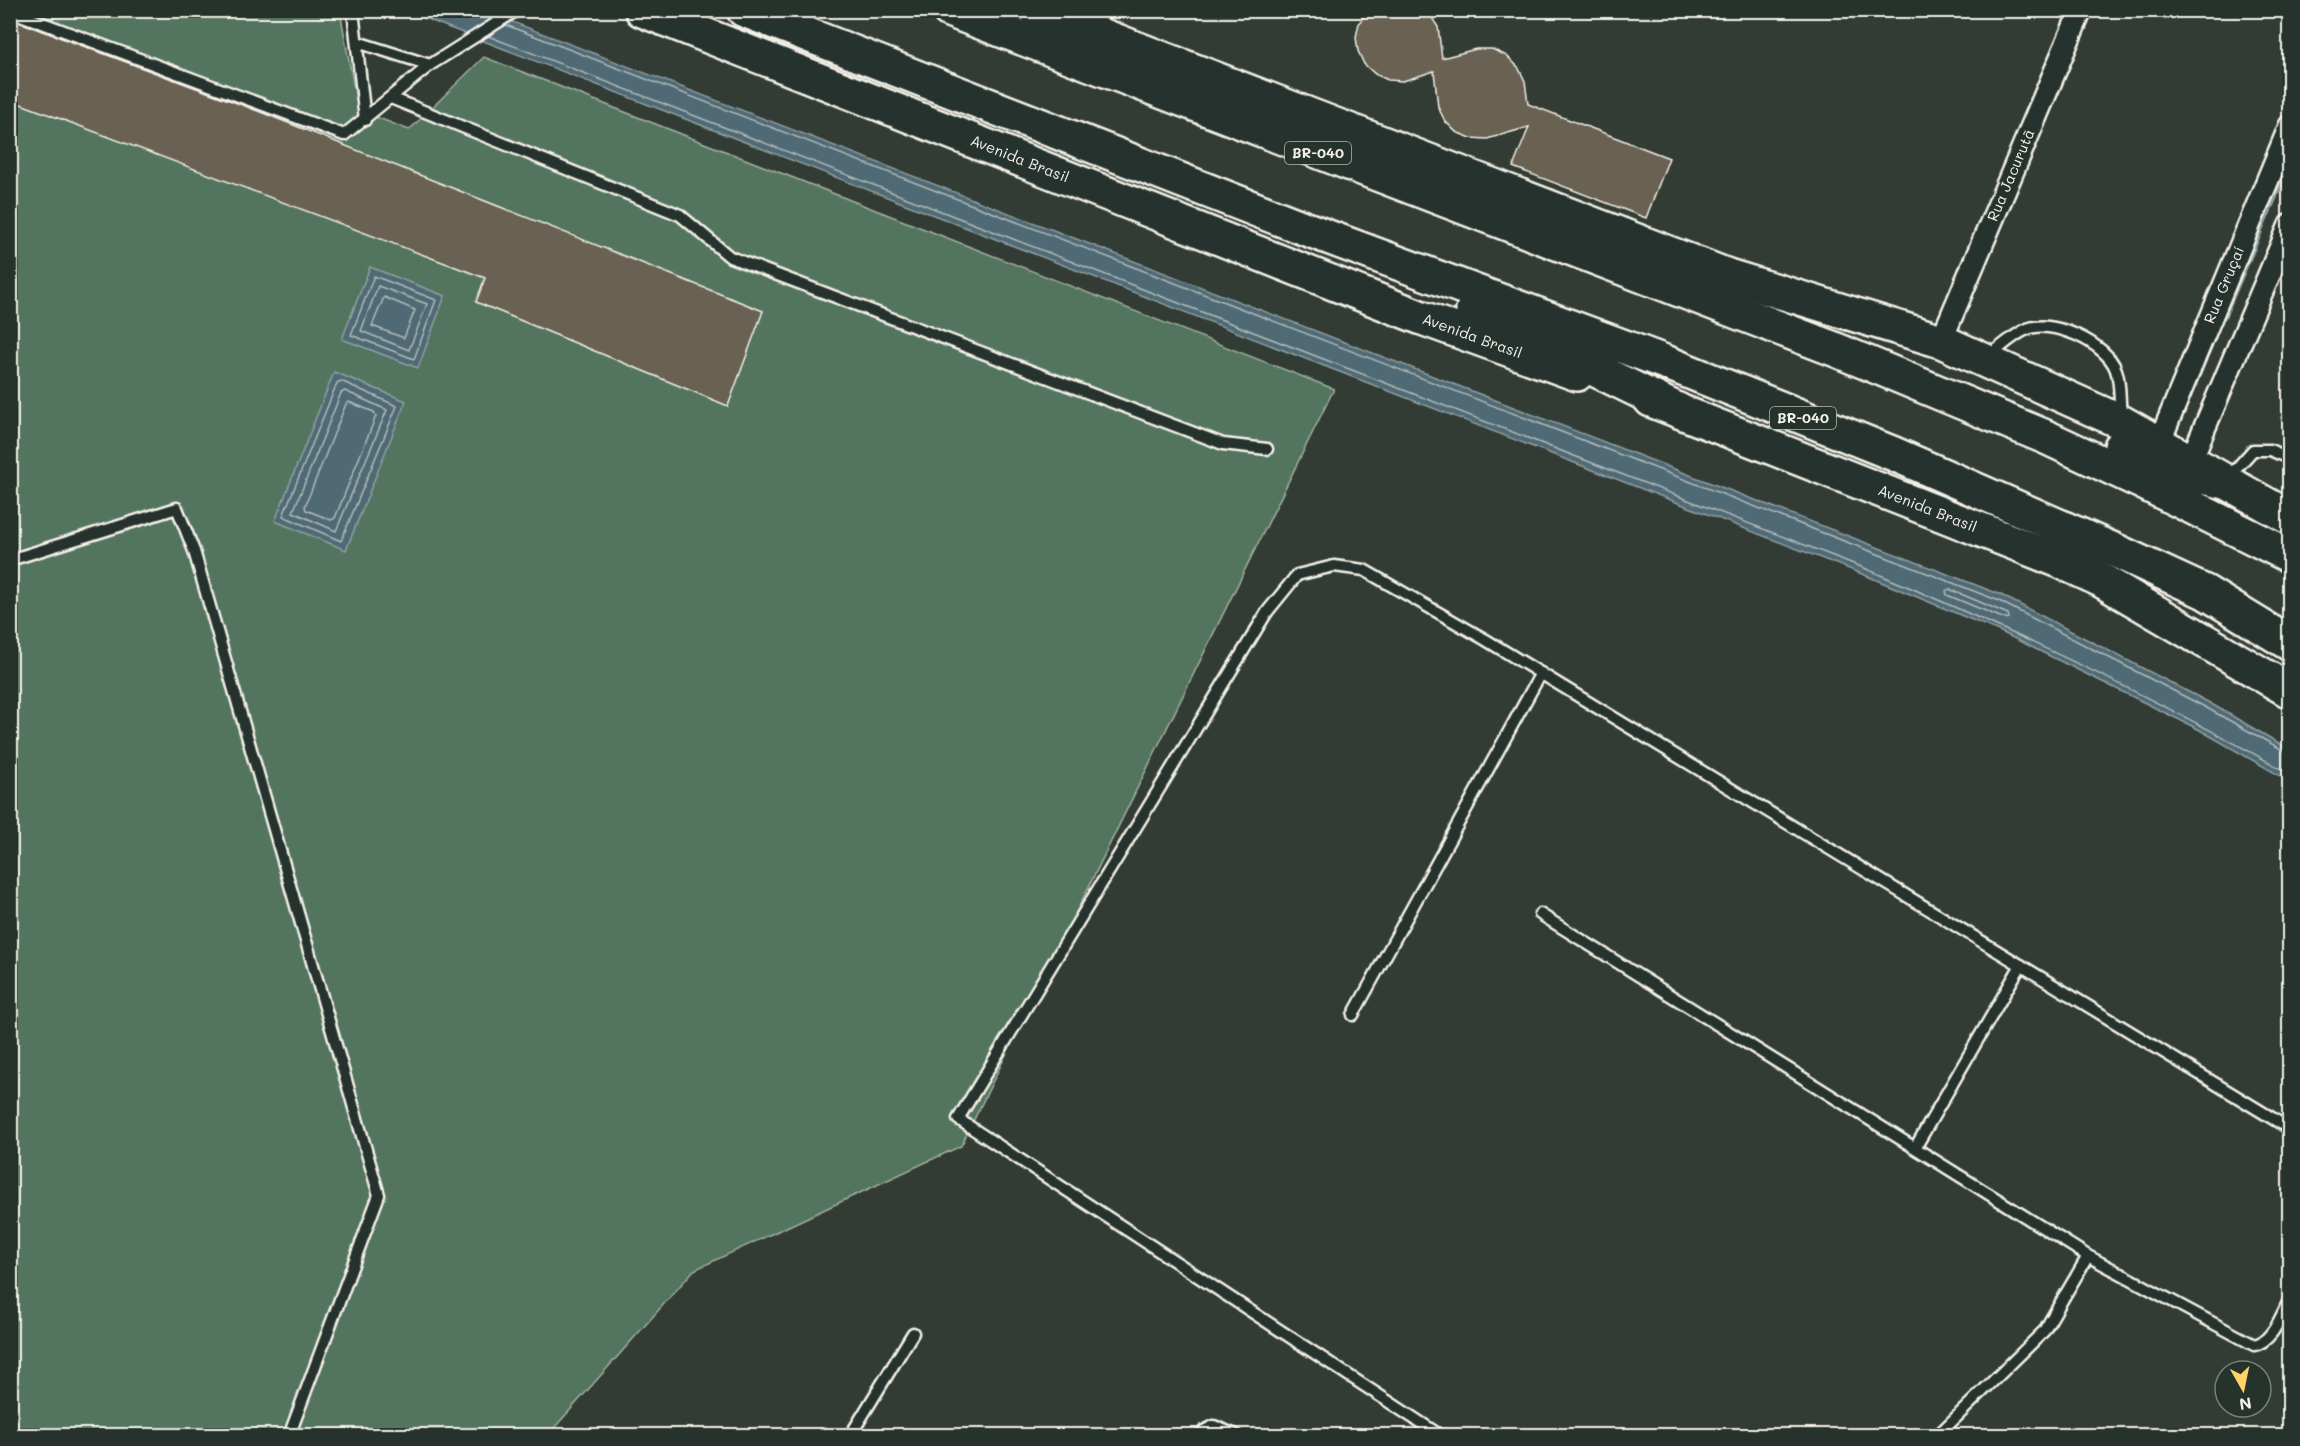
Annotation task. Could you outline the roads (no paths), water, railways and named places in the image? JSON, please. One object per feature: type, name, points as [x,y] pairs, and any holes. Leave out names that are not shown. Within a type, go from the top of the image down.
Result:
[{"type":"highway","name":"Avenida Brasil","points":[[642,10],[1422,318],[1678,410],[2061,561],[2101,580],[2289,691]]},
{"type":"highway","name":"BR-040","points":[[744,10],[1301,227],[1665,362],[1894,454],[2205,592],[2289,644]]},
{"type":"highway","name":"BR-040","points":[[949,10],[1687,295],[1834,349],[2048,438],[2142,482],[2289,556]]},
{"type":"highway","points":[[1036,10],[1728,276],[1941,341],[2121,422],[2289,518]]},
{"type":"highway","points":[[1301,227],[1678,410]]},
{"type":"highway","points":[[1687,295],[1771,312],[2023,405],[2175,471],[2225,482]]},
{"type":"street","name":"Rua Jacurutã","points":[[1941,341],[2081,10]]},
{"type":"street","name":"Rua Gruçaí","points":[[2158,443],[2289,126]]},
{"type":"street","points":[[2191,460],[2289,225]]},
{"type":"lane","points":[[10,11],[344,135],[430,65],[519,11]]},
{"type":"lane","points":[[353,11],[365,120]]},
{"type":"lane","points":[[357,42],[430,65]]},
{"type":"lane","points":[[391,98],[681,215],[729,257],[1223,444],[1267,449]]},
{"type":"lane","points":[[1985,359],[2026,328],[2059,328],[2084,338],[2105,354],[2116,369],[2121,422]]},
{"type":"lane","points":[[2225,482],[2253,450],[2270,450],[2289,459]]},
{"type":"lane","points":[[10,560],[177,508],[194,550],[379,1195],[289,1436]]},
{"type":"lane","points":[[1442,1436],[958,1119],[1267,612],[1297,575],[1334,566],[1364,570],[1541,673],[2289,1129]]},
{"type":"lane","points":[[1353,1015],[1541,673]]},
{"type":"lane","points":[[1540,914],[2088,1256],[2254,1345],[2263,1344],[2268,1338],[2289,1299]]},
{"type":"lane","points":[[1915,1148],[2021,965]]},
{"type":"lane","points":[[1937,1436],[2044,1331],[2088,1256]]},
{"type":"lane","points":[[850,1436],[913,1333]]},
{"type":"lane","points":[[1201,1436],[1214,1426],[1238,1436]]},
{"type":"water","points":[[406,11],[484,11],[1999,594],[2208,702],[2289,749],[2289,781],[2198,729],[2001,632],[1862,574]]},
{"type":"water","points":[[370,267],[445,296],[418,368],[342,339]]},
{"type":"water","points":[[334,372],[406,401],[346,550],[275,521]]},
{"type":"waterway","points":[[2223,316],[2290,160]]}]
